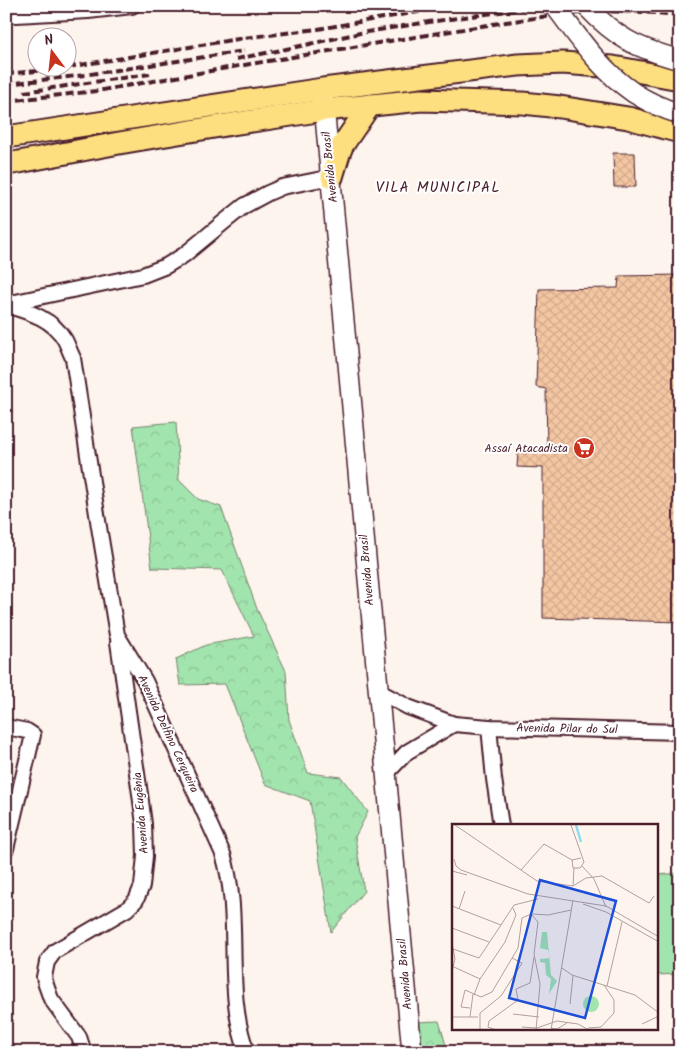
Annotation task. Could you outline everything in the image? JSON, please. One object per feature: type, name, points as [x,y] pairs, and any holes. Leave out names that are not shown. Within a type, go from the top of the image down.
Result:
[{"type":"main road","points":[[555,6],[600,64],[619,82],[633,93],[651,103],[680,114]]},
{"type":"main road","points":[[586,6],[608,28],[632,44],[654,53],[680,60]]},
{"type":"main road","points":[[6,137],[324,100],[518,65],[563,63],[613,67],[680,79]]},
{"type":"main road","points":[[10,166],[119,143],[232,124],[324,100],[370,105],[421,100],[523,103],[628,118],[680,132]]},
{"type":"main road","name":"Avenida Brasil","points":[[324,100],[412,1052]]},
{"type":"main road","points":[[332,177],[342,146],[370,105]]},
{"type":"street","points":[[6,14],[81,12],[132,6]]},
{"type":"street","points":[[6,304],[143,275],[166,266],[184,255],[244,206],[268,193],[282,187],[332,177]]},
{"type":"street","name":"Avenida Delfino Cerqueira","points":[[6,304],[35,314],[57,328],[73,358],[98,527],[117,635],[145,681],[223,854],[228,871],[231,895],[237,1016],[247,1052]]},
{"type":"street","name":"Avenida Eugênia","points":[[82,1052],[79,1037],[51,999],[44,977],[46,962],[55,951],[127,909],[136,900],[144,875],[144,824],[117,635]]},
{"type":"street","name":"Avenida Pilar do Sul","points":[[378,691],[408,707],[454,724],[489,728],[680,732]]},
{"type":"street","points":[[386,774],[407,752],[454,724]]},
{"type":"street","points":[[6,727],[27,731],[33,735],[6,849]]},
{"type":"street","points":[[489,728],[501,824]]},
{"type":"green space","points":[[176,422],[179,480],[198,499],[221,507],[257,609],[286,671],[289,720],[308,773],[341,777],[368,812],[355,837],[364,891],[331,932],[310,801],[265,784],[225,684],[180,685],[176,659],[206,645],[254,636],[222,570],[152,568],[133,426]]},
{"type":"green space","points":[[680,873],[680,974],[658,975],[658,875]]},
{"type":"green space","points":[[439,1021],[448,1052],[418,1052],[415,1022]]},
{"type":"building","points":[[613,153],[635,153],[636,187],[614,187]]},
{"type":"building","points":[[680,275],[680,622],[543,618],[543,468],[517,467],[518,453],[547,452],[546,389],[536,387],[539,289],[618,288],[619,276]]},
{"type":"railway","points":[[78,65],[244,38],[318,29],[454,6]]},
{"type":"railway","points":[[236,59],[360,33],[543,6]]},
{"type":"railway","points":[[6,101],[97,91],[250,64],[556,15],[604,11],[680,15]]},
{"type":"railway","points":[[6,84],[77,76],[244,51]]},
{"type":"railway","points":[[6,74],[28,72]]},
{"type":"railway","points":[[24,92],[150,74]]},
{"type":"place","name":"Assaí Atacadista","points":[[584,448]]},
{"type":"district","name":"VILA MUNICIPAL","points":[[438,188]]}]
